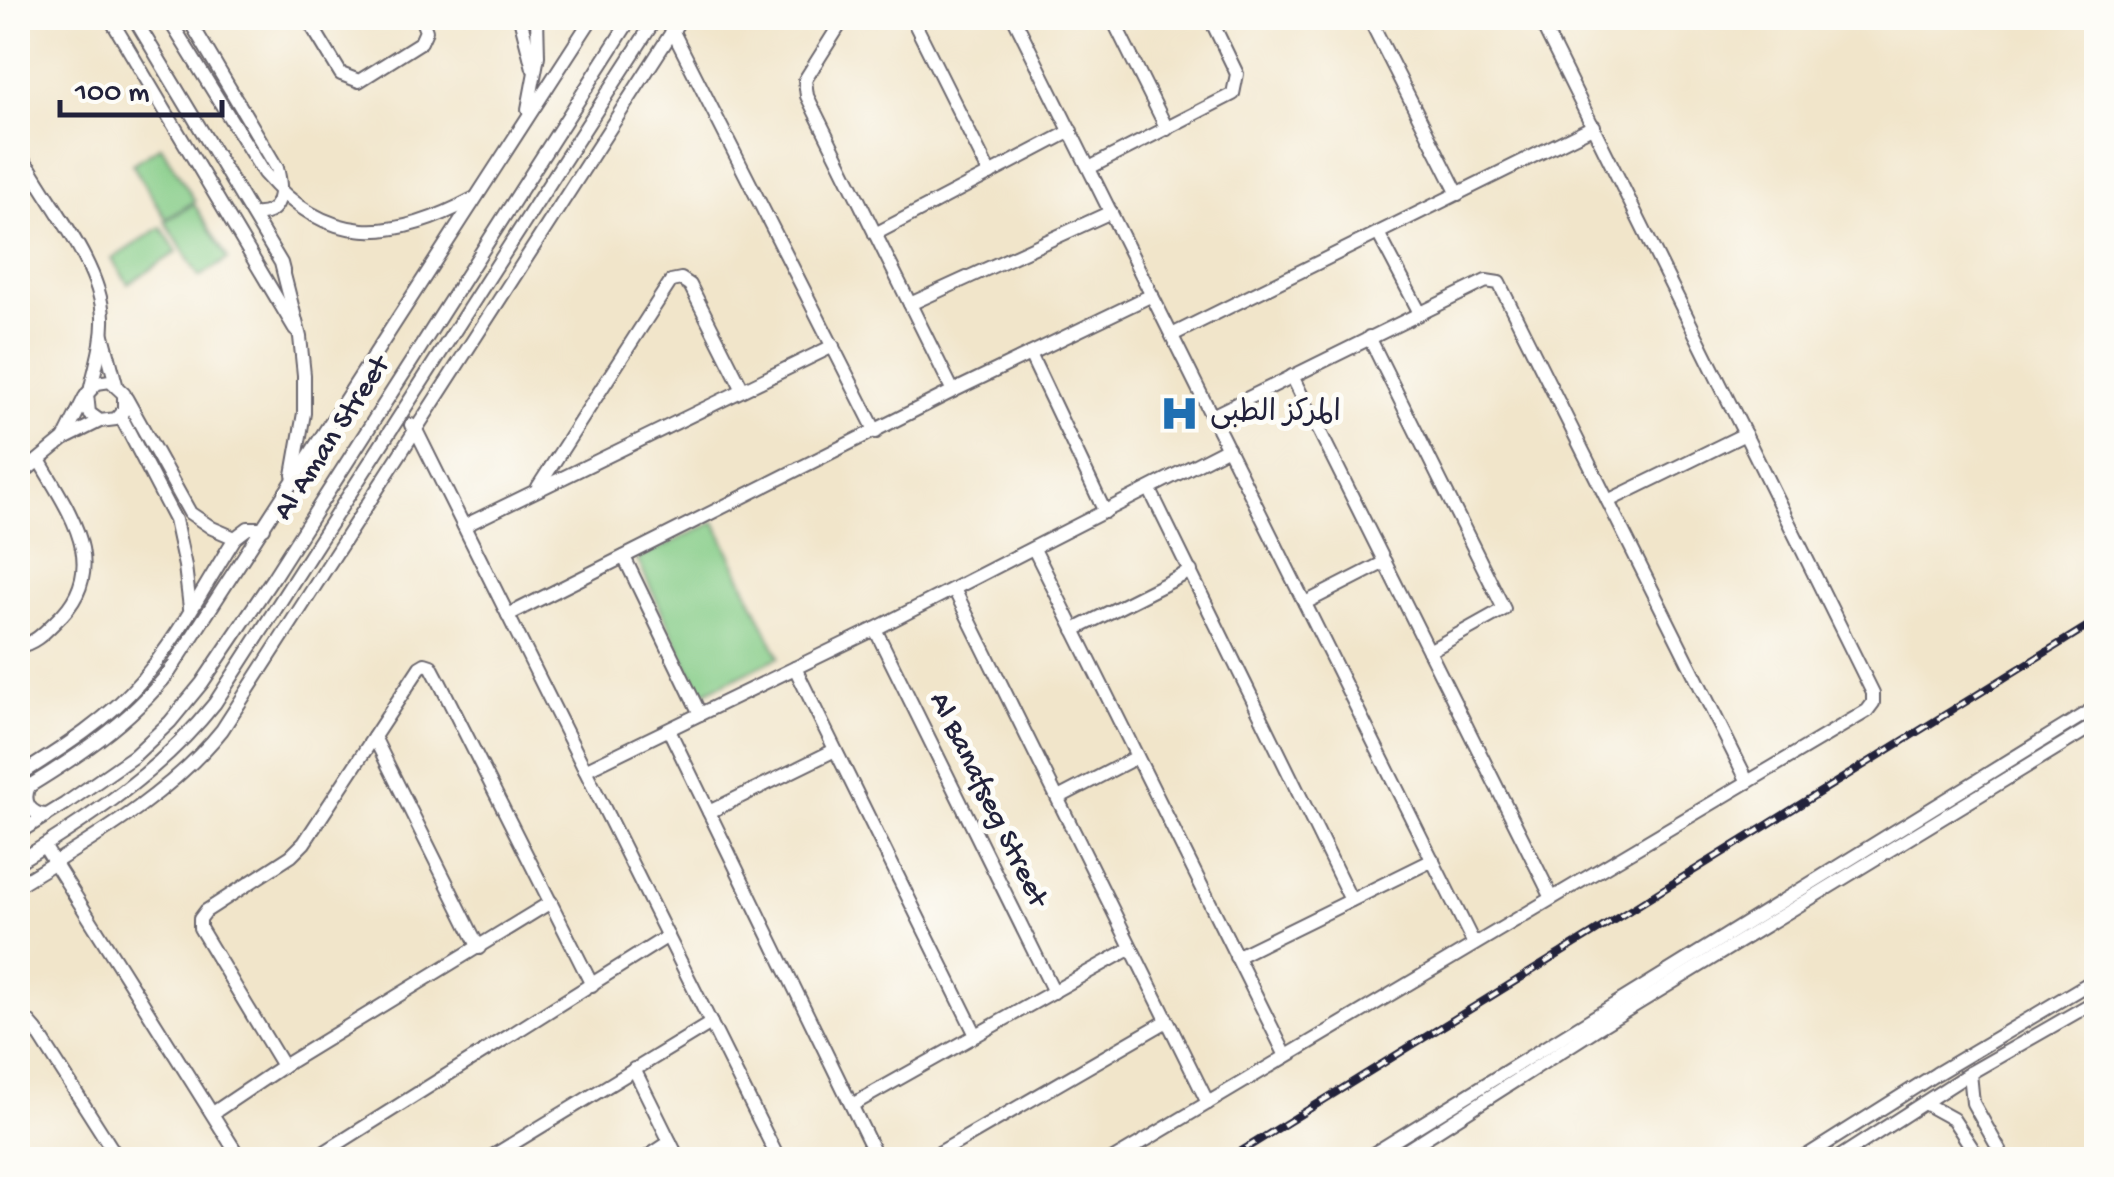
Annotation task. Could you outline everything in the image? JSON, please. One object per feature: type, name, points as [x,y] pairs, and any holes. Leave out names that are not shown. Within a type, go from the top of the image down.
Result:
[{"type":"street","points":[[110,18],[300,336]]},
{"type":"street","points":[[134,18],[281,263],[300,336],[304,413],[291,486]]},
{"type":"street","points":[[168,18],[264,173],[282,194],[305,211],[358,230],[386,231],[414,227],[476,198]]},
{"type":"street","points":[[188,18],[272,156],[282,194],[272,212],[252,214]]},
{"type":"street","points":[[306,18],[341,74],[352,81],[365,79],[421,42],[426,31],[422,18]]},
{"type":"street","points":[[520,18],[535,79]]},
{"type":"street","points":[[524,122],[538,56],[536,18]]},
{"type":"street","name":"Al Aman Street","points":[[23,790],[124,722],[160,685],[592,18]]},
{"type":"street","name":"Al Aman Street","points":[[18,832],[134,756],[202,684],[632,18]]},
{"type":"street","points":[[18,862],[146,776],[183,742],[215,704],[656,18]]},
{"type":"street","points":[[844,18],[805,80],[805,88],[953,391]]},
{"type":"street","points":[[912,18],[990,174]]},
{"type":"street","points":[[1014,18],[1474,944]]},
{"type":"street","points":[[1112,18],[1167,129]]},
{"type":"street","points":[[1089,168],[1228,98],[1236,89],[1234,65],[1210,18]]},
{"type":"street","points":[[1369,18],[1458,194]]},
{"type":"street","points":[[1112,1160],[1867,710],[1874,698],[1539,18]]},
{"type":"street","points":[[674,22],[876,432]]},
{"type":"street","points":[[18,885],[126,815],[208,748],[674,22]]},
{"type":"street","points":[[600,67],[617,79]]},
{"type":"street","points":[[1172,335],[1594,126]]},
{"type":"street","points":[[875,234],[1071,131]]},
{"type":"street","points":[[18,155],[92,274],[99,292],[103,332],[116,384],[190,513],[235,538]]},
{"type":"street","points":[[910,304],[1111,212]]},
{"type":"street","points":[[1378,233],[1420,312]]},
{"type":"street","points":[[536,489],[671,281],[681,279],[693,289],[742,388]]},
{"type":"street","points":[[1212,416],[1486,281],[1499,283],[1748,782]]},
{"type":"street","points":[[508,615],[1152,295]]},
{"type":"street","points":[[100,421],[86,407],[103,332]]},
{"type":"street","points":[[1369,337],[1504,609],[1429,651]]},
{"type":"street","points":[[464,526],[832,346]]},
{"type":"street","points":[[1030,354],[1105,512]]},
{"type":"street","points":[[1292,376],[1552,898]]},
{"type":"street","points":[[64,439],[89,390],[103,381],[116,384]]},
{"type":"street","points":[[18,476],[64,439],[120,415],[126,398]]},
{"type":"street","points":[[384,406],[416,428],[778,1160]]},
{"type":"street","points":[[120,415],[174,520],[190,610]]},
{"type":"street","points":[[1608,501],[1745,434]]},
{"type":"street","points":[[586,770],[875,629],[1228,448]]},
{"type":"street","points":[[18,646],[31,643],[63,614],[78,591],[83,574],[84,550],[78,527],[39,460]]},
{"type":"street","points":[[1150,490],[1351,900]]},
{"type":"street","points":[[174,520],[190,513]]},
{"type":"street","points":[[18,776],[119,704],[141,682],[235,538],[248,528],[264,528]]},
{"type":"street","points":[[1034,549],[1286,1056]]},
{"type":"street","points":[[624,557],[700,714]]},
{"type":"street","points":[[1305,603],[1385,562]]},
{"type":"street","points":[[1074,630],[1190,571]]},
{"type":"street","points":[[274,578],[288,588]]},
{"type":"street","points":[[954,589],[1208,1103]]},
{"type":"street","name":"Al Banafseg Street","points":[[875,629],[1054,992]]},
{"type":"street","points":[[176,632],[190,642]]},
{"type":"street","points":[[284,1066],[200,928],[200,918],[304,843],[425,664],[431,666],[592,985]]},
{"type":"street","points":[[795,668],[976,1035]]},
{"type":"street","points":[[1363,1160],[2096,707]]},
{"type":"street","points":[[1391,1160],[1596,1029],[2096,724]]},
{"type":"street","points":[[668,730],[878,1160]]},
{"type":"street","points":[[374,737],[479,948]]},
{"type":"street","points":[[709,812],[835,750]]},
{"type":"street","points":[[1058,798],[1137,757]]},
{"type":"street","points":[[23,790],[28,806],[46,815]]},
{"type":"street","points":[[44,846],[240,1160]]},
{"type":"street","points":[[1236,958],[1432,860]]},
{"type":"street","points":[[214,1113],[551,902]]},
{"type":"street","points":[[312,1160],[668,936]]},
{"type":"street","points":[[852,1105],[1131,948]]},
{"type":"street","points":[[1800,1160],[2096,979]]},
{"type":"street","points":[[1836,1160],[1970,1073],[2096,1001]]},
{"type":"street","points":[[927,1160],[1167,1021]]},
{"type":"street","points":[[18,1022],[29,1022],[36,1030],[119,1160]]},
{"type":"street","points":[[486,1160],[711,1024]]},
{"type":"street","points":[[2010,1030],[2020,1046]]},
{"type":"street","points":[[634,1069],[679,1160]]},
{"type":"street","points":[[1970,1073],[1973,1103],[2005,1160]]},
{"type":"street","points":[[1924,1104],[1954,1119],[1980,1160]]},
{"type":"street","points":[[643,1160],[670,1142]]},
{"type":"green space","points":[[161,146],[195,201],[166,219],[132,164]]},
{"type":"green space","points":[[194,204],[228,259],[199,277],[165,221]]},
{"type":"green space","points":[[161,227],[177,252],[128,284],[112,259]]},
{"type":"green space","points":[[715,522],[779,657],[701,694],[637,559]]},
{"type":"railway","points":[[1227,1160],[2096,621]]},
{"type":"place","name":"المركز الطبى","points":[[1180,414]]}]
